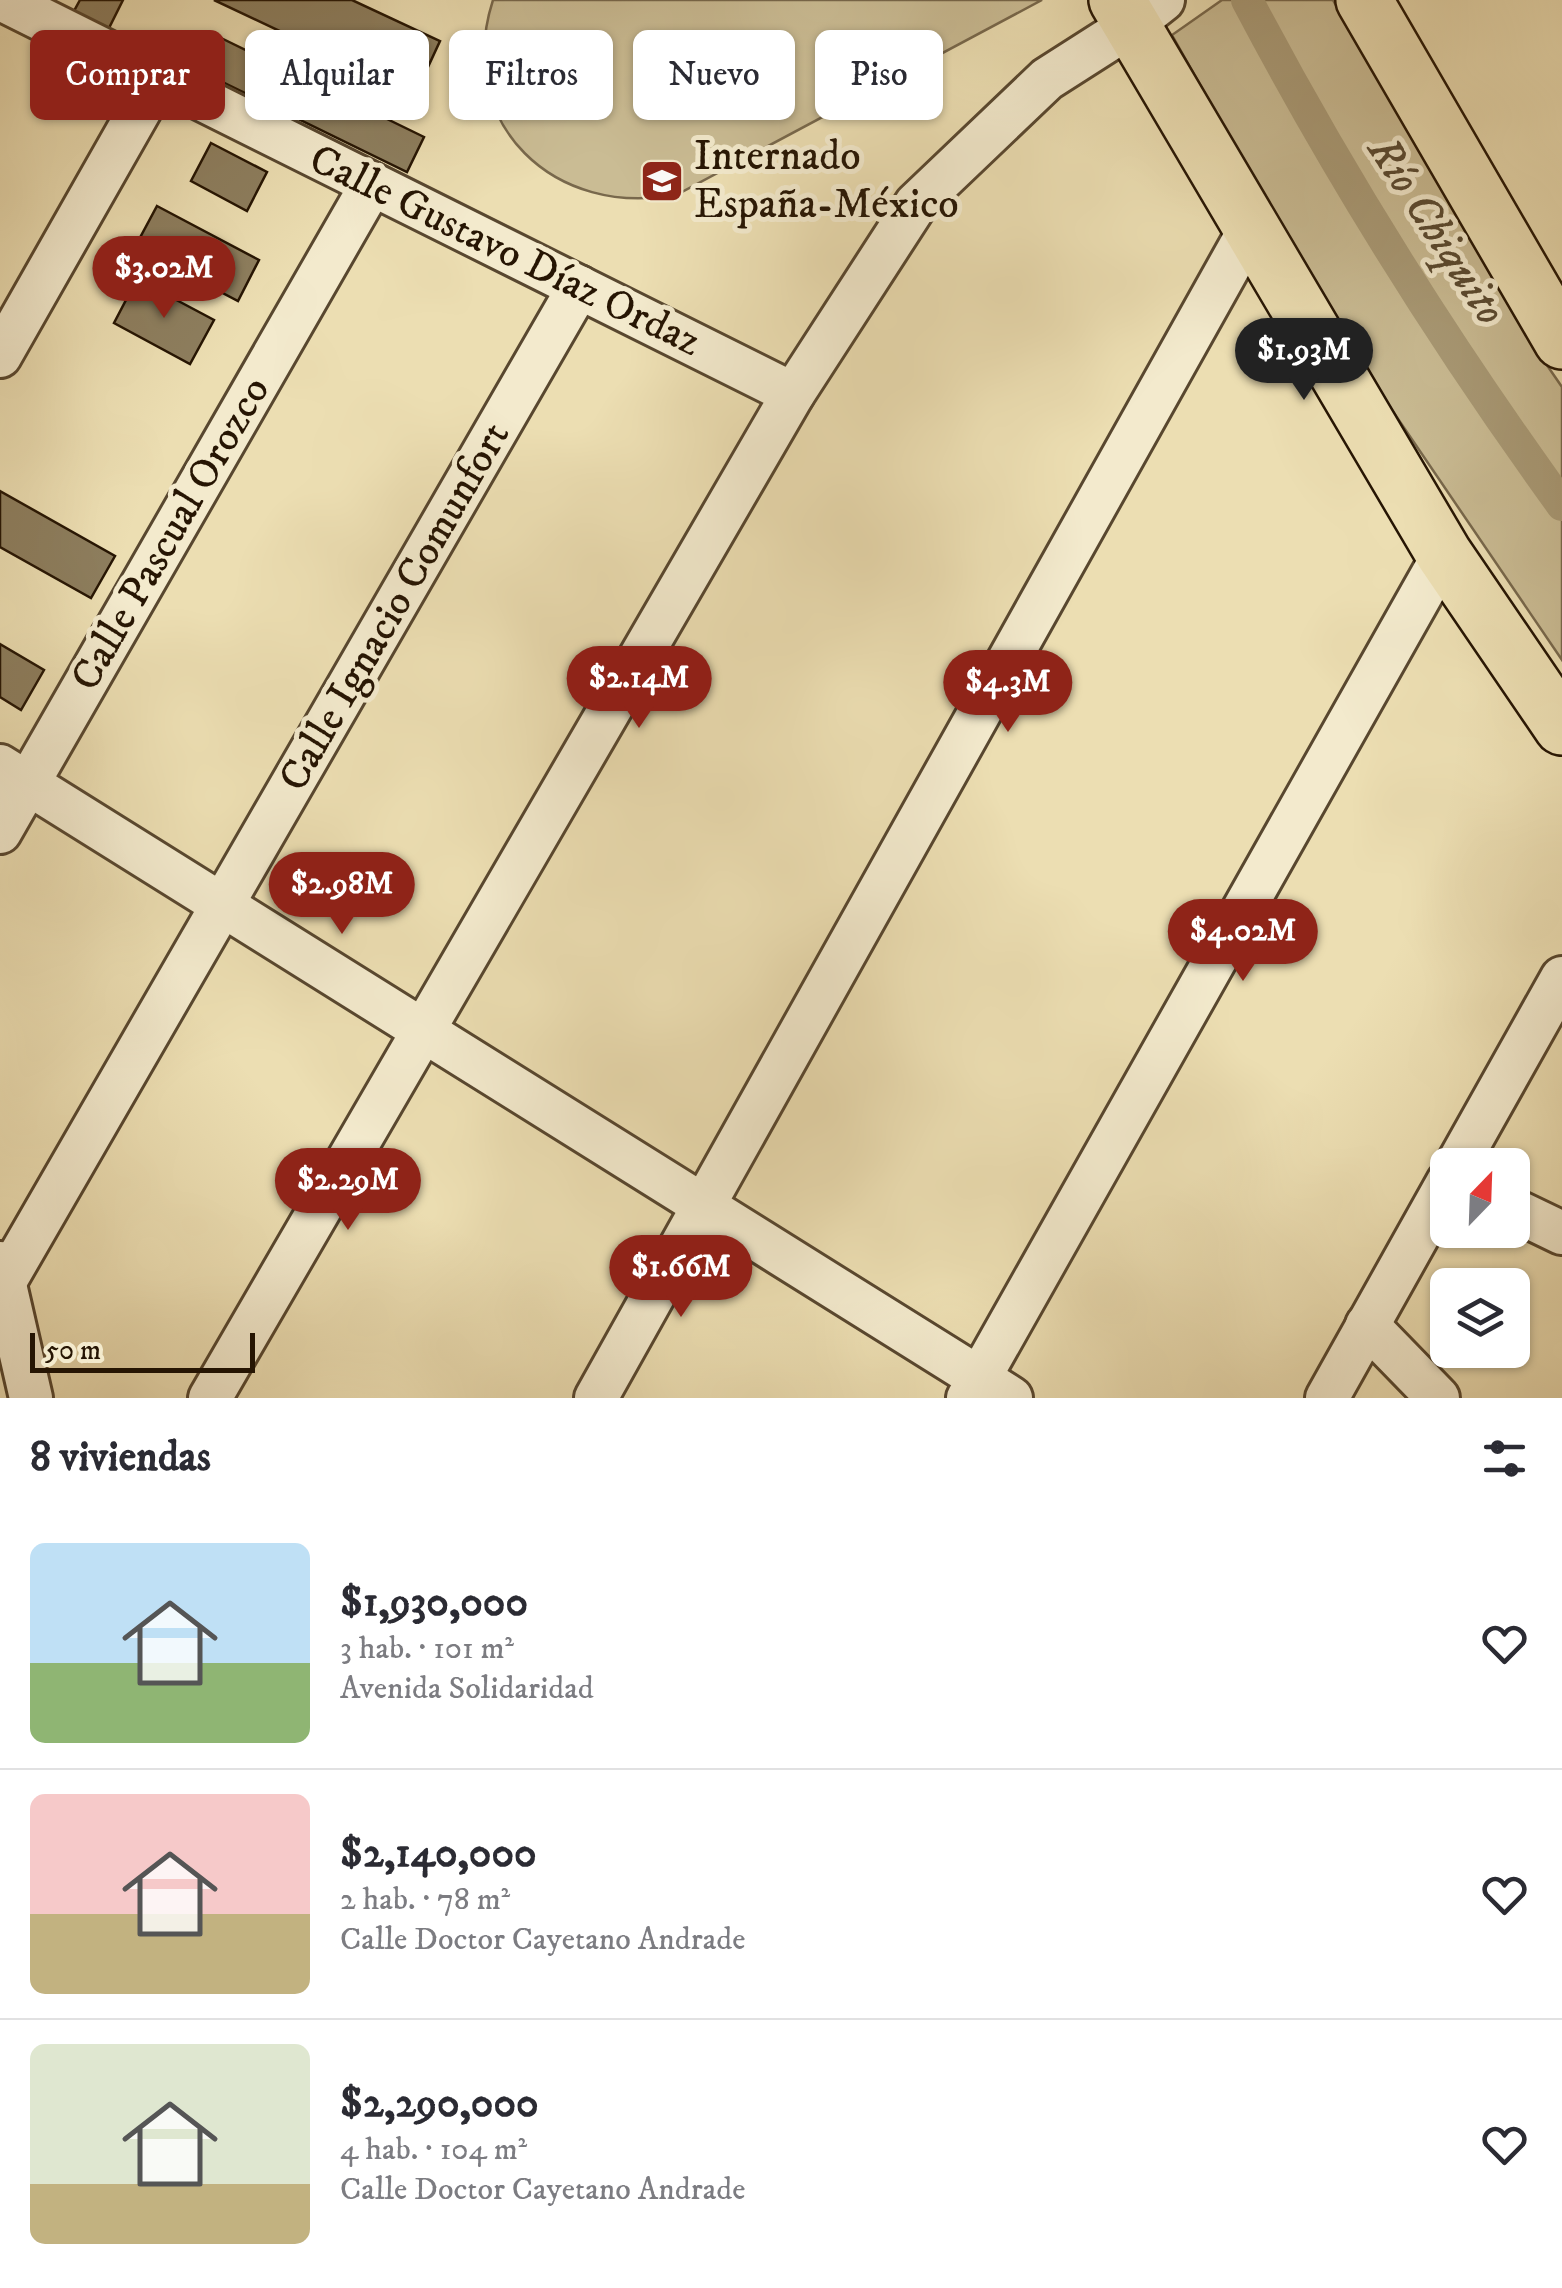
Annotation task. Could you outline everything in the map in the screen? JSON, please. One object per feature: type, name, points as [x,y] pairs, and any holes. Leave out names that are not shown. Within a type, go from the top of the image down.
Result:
[{"type":"main road","points":[[1364,0],[1559,325]]},
{"type":"main road","points":[[1142,8],[1250,229],[1444,554],[1562,726]]},
{"type":"street","name":"Calle Gustavo Díaz Ordaz","points":[[2,0],[62,30]]},
{"type":"street","points":[[210,1398],[792,394],[916,204],[1047,79],[1142,8]]},
{"type":"street","name":"Calle Gustavo Díaz Ordaz","points":[[225,111],[792,394]]},
{"type":"street","points":[[0,356],[134,120]]},
{"type":"street","name":"Calle Pascual Orozco","points":[[0,832],[14,775],[372,184]]},
{"type":"street","points":[[596,1398],[1250,229]]},
{"type":"street","name":"Calle Ignacio Comunfort","points":[[1,1278],[579,287]]},
{"type":"street","points":[[14,775],[703,1206],[986,1391],[1444,554]]},
{"type":"street","points":[[1467,1148],[1562,978]]},
{"type":"street","points":[[1327,1398],[1430,1214]]},
{"type":"street","points":[[1530,1218],[1562,1233]]},
{"type":"street","points":[[1,1278],[31,1398]]},
{"type":"street","points":[[1368,1326],[1438,1398]]},
{"type":"shaded area","points":[[493,0],[1042,0],[943,53],[943,30],[815,30],[817,120],[678,194],[633,198],[592,192],[555,177],[525,153],[501,120],[613,120],[613,30],[487,30]]},
{"type":"shaded area","points":[[1222,0],[1333,0],[1531,342],[1562,387],[1562,660],[1343,338],[1172,35]]},
{"type":"building","points":[[80,0],[123,0],[109,28],[74,11]]},
{"type":"building","points":[[214,0],[352,0],[416,30],[277,30]]},
{"type":"building","points":[[429,36],[440,41],[429,65]]},
{"type":"building","points":[[225,40],[245,50],[245,93],[225,83]]},
{"type":"building","points":[[300,120],[389,120],[424,137],[407,172]]},
{"type":"building","points":[[211,143],[267,172],[247,211],[191,181]]},
{"type":"building","points":[[157,206],[259,260],[238,301],[135,247]]},
{"type":"building","points":[[137,279],[214,320],[190,364],[114,323]]},
{"type":"building","points":[[0,491],[115,556],[91,598],[0,547]]},
{"type":"building","points":[[0,644],[44,670],[21,710],[0,697]]},
{"type":"waterway","name":"Río Chiquito","points":[[1247,0],[1396,258],[1562,505]]},
{"type":"place","name":"Internado España-México","points":[[662,181]]}]
